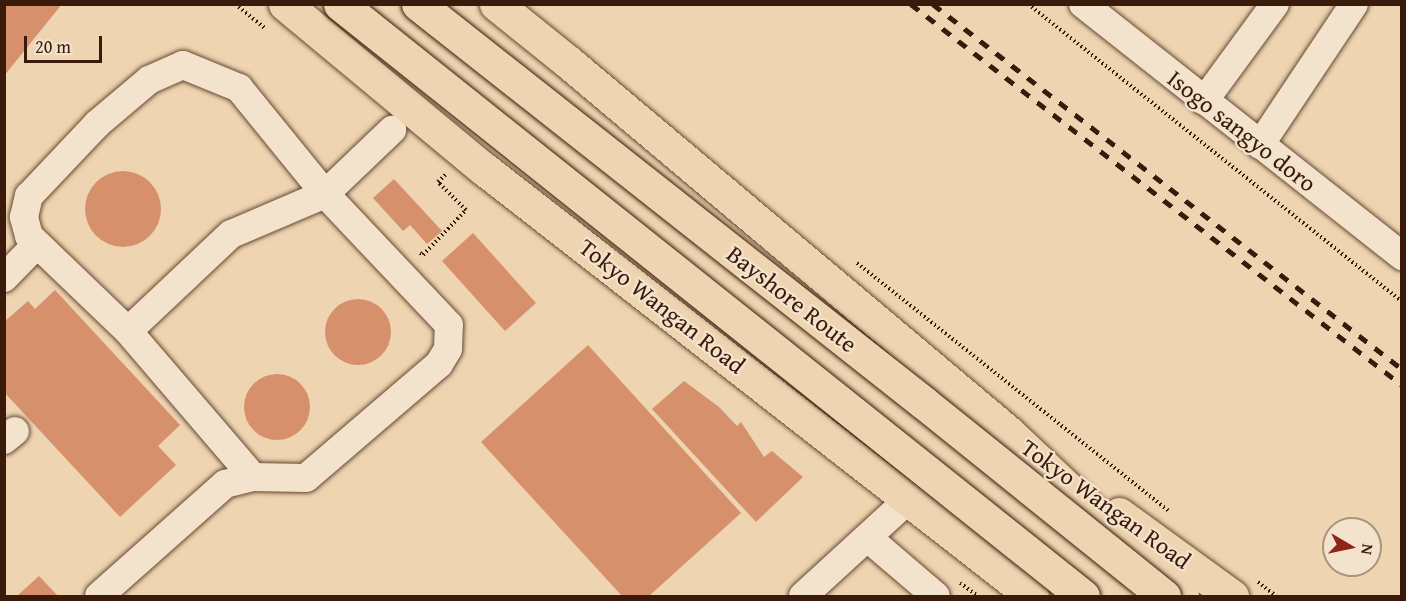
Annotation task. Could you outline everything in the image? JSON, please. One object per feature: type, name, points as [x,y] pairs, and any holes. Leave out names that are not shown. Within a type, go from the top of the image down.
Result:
[{"type":"highway","name":"Tokyo Wangan Road","points":[[285,4],[484,169],[945,529],[1048,597]]},
{"type":"highway","name":"Bayshore Route","points":[[340,4],[1083,597]]},
{"type":"highway","name":"Bayshore Route","points":[[418,4],[924,403],[1164,597]]},
{"type":"highway","name":"Tokyo Wangan Road","points":[[496,4],[1009,433],[1182,597]]},
{"type":"highway","name":"Tokyo Wangan Road","points":[[1009,433],[1241,587]]},
{"type":"highway","points":[[945,529],[1032,597]]},
{"type":"street","name":"Isogo sangyo doro","points":[[1083,4],[1401,256]]},
{"type":"street","points":[[1204,101],[1275,4]]},
{"type":"street","points":[[1260,145],[1354,4]]},
{"type":"street","points":[[99,597],[225,484],[253,477],[306,478],[438,364],[448,349],[449,325],[325,194],[239,88],[183,65],[149,80],[97,124],[29,196],[24,217],[29,236],[128,332],[253,477]]},
{"type":"street","points":[[128,332],[231,234],[325,194],[392,130]]},
{"type":"street","points":[[4,278],[37,244]]},
{"type":"street","points":[[803,597],[909,499]]},
{"type":"street","points":[[868,538],[936,597]]},
{"type":"path","points":[[1028,4],[1401,302]]},
{"type":"path","points":[[415,249],[423,255],[466,210],[438,182],[447,173]]},
{"type":"path","points":[[849,257],[1179,519]]},
{"type":"path","points":[[1241,587],[1276,597]]},
{"type":"building","points":[[4,4],[62,4],[4,76]]},
{"type":"building","points":[[123,171],[137,174],[150,182],[158,195],[161,209],[158,223],[150,236],[137,244],[123,247],[109,244],[96,236],[88,223],[85,209],[88,195],[96,182],[109,174]]},
{"type":"building","points":[[394,179],[442,231],[427,244],[410,225],[403,231],[373,198]]},
{"type":"building","points":[[473,233],[536,303],[505,331],[442,261]]},
{"type":"building","points":[[55,290],[180,425],[158,446],[176,465],[120,517],[4,392],[4,322],[28,301],[35,309]]},
{"type":"building","points":[[364,299],[382,308],[389,319],[391,332],[389,345],[382,356],[371,363],[352,365],[334,356],[327,345],[325,326],[334,308],[345,301]]},
{"type":"building","points":[[588,345],[741,513],[649,596],[622,596],[481,442]]},
{"type":"building","points":[[283,374],[301,383],[308,394],[310,407],[308,420],[301,431],[290,438],[271,440],[253,431],[246,420],[244,401],[253,383],[264,376]]},
{"type":"building","points":[[684,381],[719,407],[737,426],[741,422],[764,457],[772,451],[803,477],[756,522],[652,409]]},
{"type":"building","points":[[39,576],[58,596],[17,596]]},
{"type":"railway","points":[[911,4],[1402,385]]},
{"type":"railway","points":[[933,4],[1402,369]]}]
